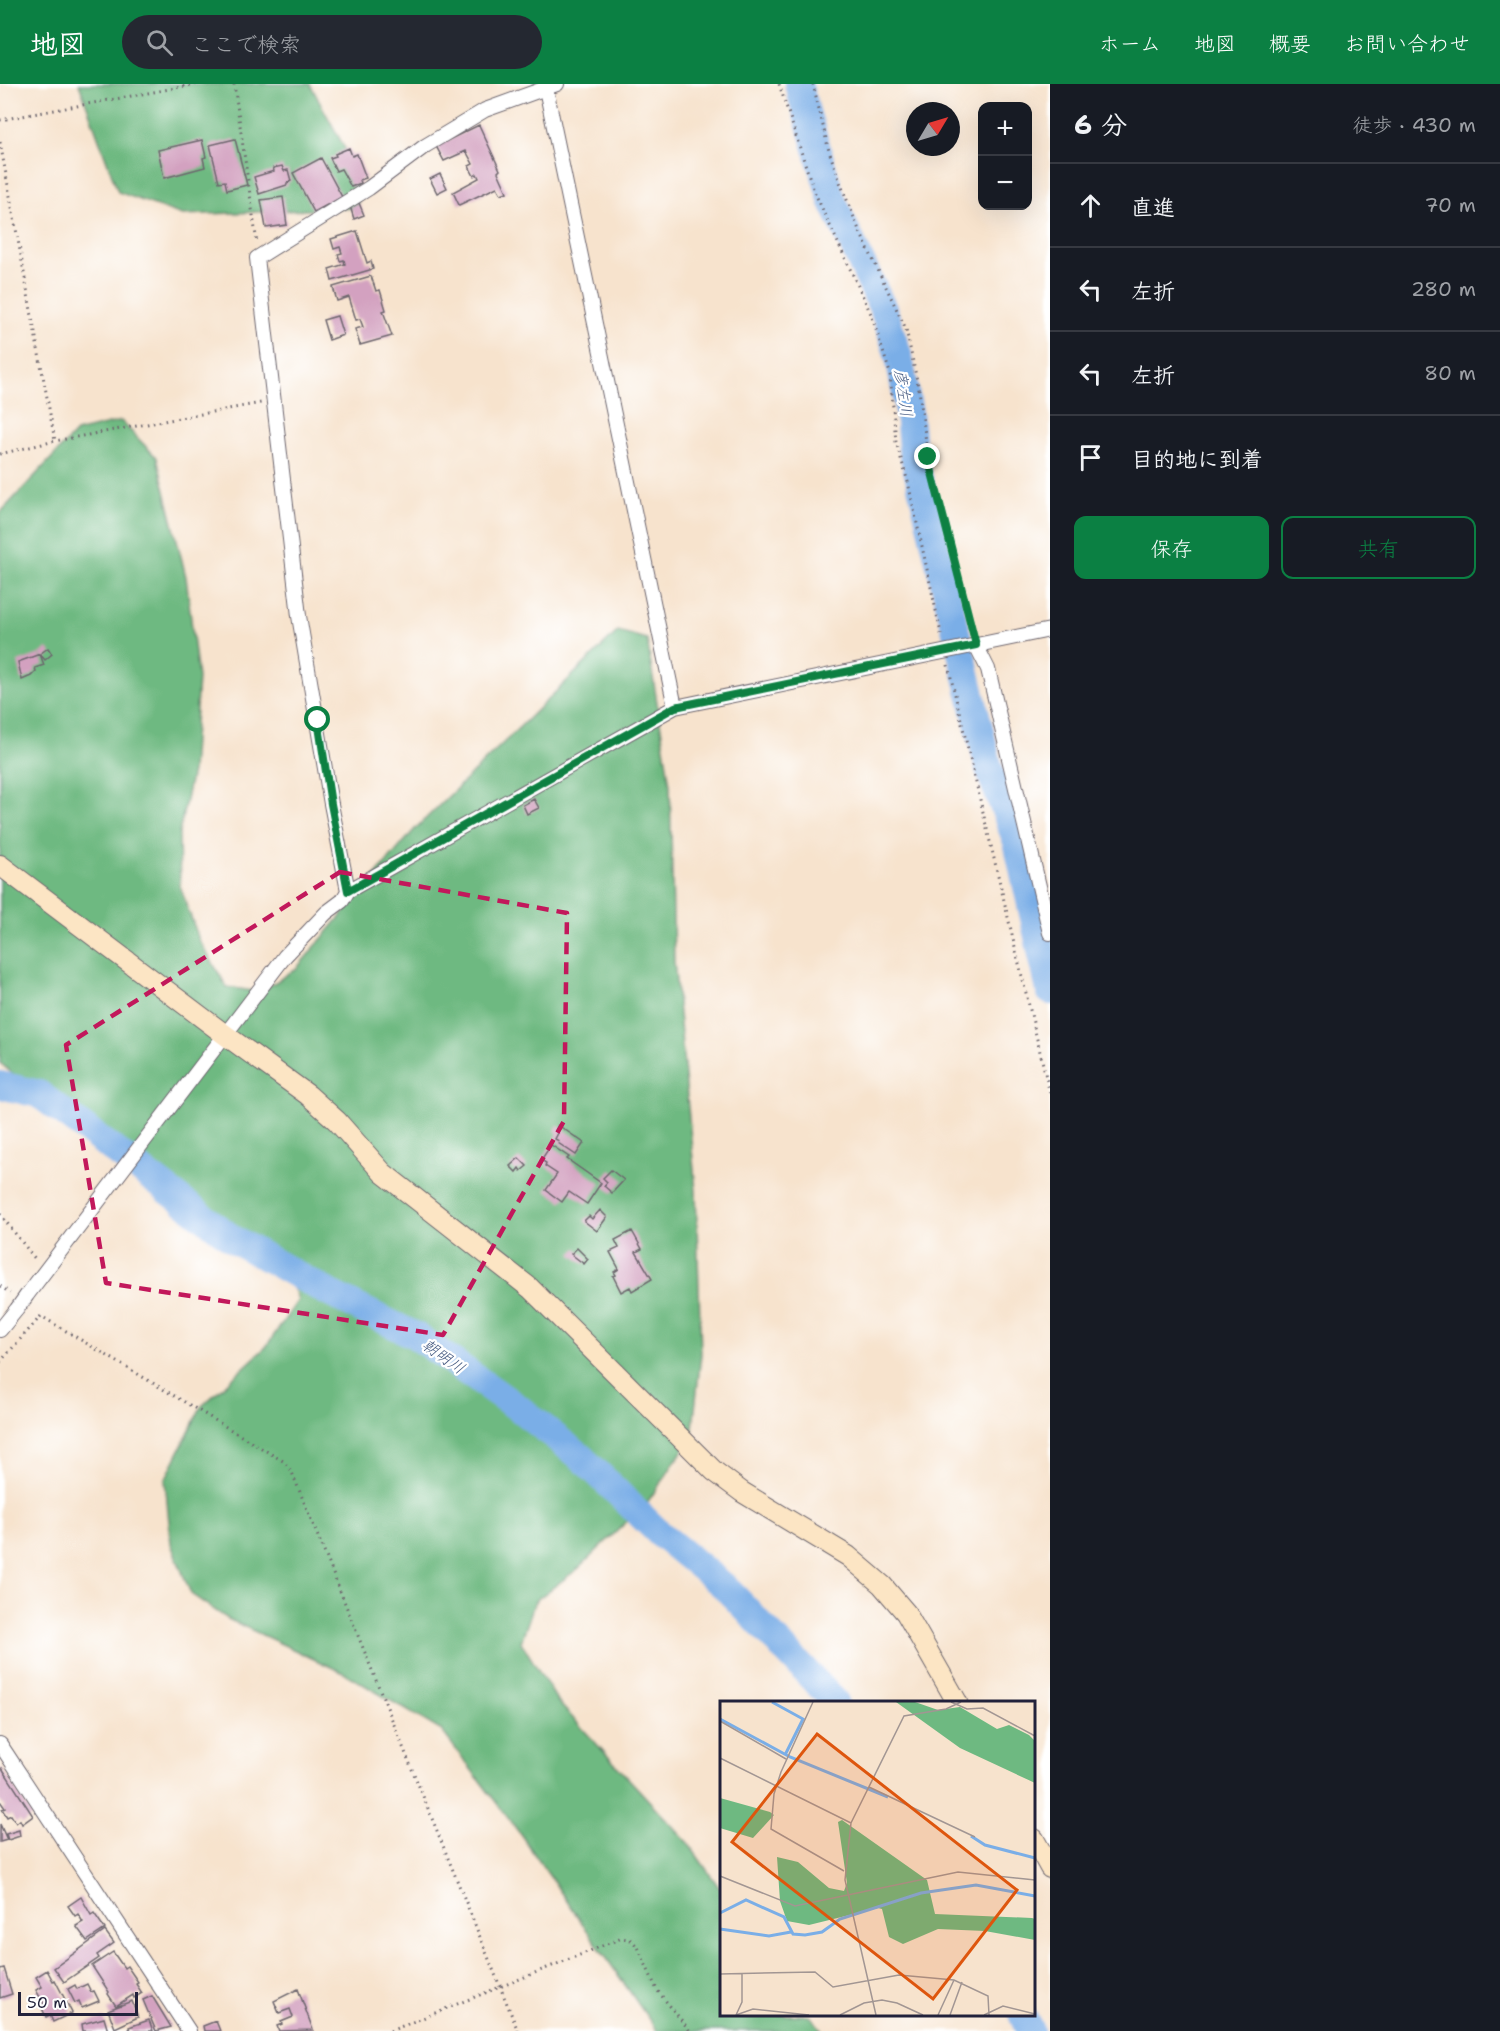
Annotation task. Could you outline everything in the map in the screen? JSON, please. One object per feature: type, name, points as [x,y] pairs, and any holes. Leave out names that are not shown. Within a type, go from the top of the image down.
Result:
[{"type":"street","points":[[348,891],[299,616],[257,258],[369,188],[425,146],[485,110],[550,85],[675,707]]},
{"type":"street","points":[[0,1330],[224,1034],[300,938],[342,901],[348,891],[675,707],[1050,630]]},
{"type":"street","points":[[974,646],[988,669],[1050,933]]},
{"type":"street","points":[[0,865],[308,1095],[337,1121],[383,1173],[530,1288],[714,1471],[742,1492],[848,1556],[882,1585],[906,1613],[956,1701]]},
{"type":"street","points":[[0,1744],[189,2031]]},
{"type":"street","points":[[1035,1841],[1050,1868]]},
{"type":"path","points":[[0,120],[197,84]]},
{"type":"path","points":[[234,84],[256,229],[257,258]]},
{"type":"path","points":[[779,84],[814,191],[871,314],[890,373],[896,442],[908,482],[1050,1094]]},
{"type":"path","points":[[813,84],[829,151],[840,182],[859,230],[906,329],[919,390],[928,457],[974,646]]},
{"type":"path","points":[[0,142],[55,441]]},
{"type":"path","points":[[0,454],[55,441],[275,401]]},
{"type":"path","points":[[0,1215],[47,1269]]},
{"type":"path","points":[[0,1362],[41,1316],[283,1461],[291,1470],[518,2031]]},
{"type":"path","points":[[390,2031],[622,1938],[631,1940],[638,1947],[657,1990],[690,2031]]},
{"type":"highlighted area","points":[[340,872],[567,913],[564,1121],[443,1335],[106,1283],[66,1045]]},
{"type":"green space","points":[[79,84],[310,84],[357,171],[358,208],[182,215],[118,192]]},
{"type":"green space","points":[[121,421],[157,458],[186,577],[198,678],[192,771],[179,833],[180,886],[199,940],[227,987],[260,992],[296,969],[415,829],[618,631],[647,639],[670,785],[674,961],[696,1191],[701,1354],[692,1437],[649,1500],[579,1568],[535,1601],[521,1642],[558,1702],[688,1843],[720,1889],[720,2016],[811,2016],[822,2031],[657,2031],[521,1835],[442,1731],[346,1674],[228,1619],[191,1594],[171,1544],[165,1480],[201,1407],[266,1347],[298,1300],[287,1270],[223,1216],[170,1189],[0,1063],[0,513],[76,432]]},
{"type":"building","points":[[479,125],[500,170],[498,172],[507,192],[501,194],[497,187],[459,205],[453,192],[479,178],[477,174],[474,176],[469,166],[473,164],[466,151],[444,161],[436,146]]},
{"type":"building","points":[[235,139],[247,185],[227,190],[225,181],[219,182],[210,145]]},
{"type":"building","points":[[202,140],[206,157],[203,158],[205,167],[164,178],[158,150]]},
{"type":"building","points":[[349,148],[352,156],[357,154],[366,178],[351,187],[341,169],[336,171],[330,158]]},
{"type":"building","points":[[321,158],[342,197],[314,212],[293,173]]},
{"type":"building","points":[[282,166],[284,171],[288,170],[291,181],[287,185],[259,194],[254,177]]},
{"type":"building","points":[[440,174],[447,188],[437,193],[430,179]]},
{"type":"building","points":[[283,197],[287,225],[266,228],[261,200]]},
{"type":"building","points":[[359,203],[364,215],[354,219],[350,206]]},
{"type":"building","points":[[357,231],[367,263],[371,261],[373,269],[332,281],[329,269],[345,264],[344,260],[340,261],[338,254],[342,253],[340,247],[334,249],[331,239]]},
{"type":"building","points":[[371,276],[376,291],[380,290],[386,310],[383,311],[392,336],[360,345],[355,329],[363,327],[360,319],[356,320],[349,297],[337,301],[333,287]]},
{"type":"building","points":[[337,316],[343,335],[329,340],[323,320]]},
{"type":"building","points":[[48,648],[52,654],[45,660],[40,654]]},
{"type":"building","points":[[40,654],[44,665],[35,668],[36,671],[31,676],[22,680],[18,662]]},
{"type":"building","points":[[534,799],[539,808],[527,814],[523,805]]},
{"type":"building","points":[[558,1125],[584,1143],[576,1155],[555,1139]]},
{"type":"building","points":[[551,1145],[601,1183],[587,1204],[569,1192],[562,1202],[546,1190],[557,1174],[545,1166],[546,1163],[541,1160]]},
{"type":"building","points":[[519,1158],[527,1166],[521,1171],[519,1168],[516,1172],[510,1166]]},
{"type":"building","points":[[611,1170],[624,1180],[612,1193],[604,1186],[607,1182],[603,1178]]},
{"type":"building","points":[[600,1210],[607,1217],[597,1231],[584,1221],[589,1216],[592,1219]]},
{"type":"building","points":[[632,1231],[642,1249],[636,1252],[652,1279],[632,1291],[630,1287],[621,1292],[613,1276],[616,1275],[614,1272],[619,1269],[610,1252],[619,1248],[615,1240]]},
{"type":"building","points":[[577,1248],[588,1259],[584,1264],[571,1254]]},
{"type":"building","points":[[2,1768],[33,1816],[22,1824],[20,1820],[16,1823],[11,1815],[7,1817],[2,1809],[5,1808],[0,1801],[0,1770]]},
{"type":"building","points":[[0,1824],[7,1840],[0,1842]]},
{"type":"building","points":[[19,1830],[20,1836],[8,1840],[6,1834]]},
{"type":"building","points":[[81,1897],[91,1915],[94,1913],[105,1929],[87,1941],[76,1926],[83,1922],[78,1914],[75,1916],[68,1906]]},
{"type":"building","points":[[105,1931],[114,1943],[97,1955],[99,1958],[64,1982],[54,1968]]},
{"type":"building","points":[[113,1952],[124,1968],[127,1966],[138,1982],[136,1984],[142,1993],[134,1998],[133,1995],[116,2006],[92,1966]]},
{"type":"building","points":[[4,1968],[12,1994],[0,1998],[0,1969]]},
{"type":"building","points":[[47,1970],[53,1981],[55,1980],[72,2013],[53,2022],[50,2015],[46,2017],[42,2008],[45,2006],[36,1990],[42,1987],[36,1977]]},
{"type":"building","points":[[87,1984],[99,2001],[82,2008],[79,2001],[75,2003],[68,1989],[75,1985],[77,1989]]},
{"type":"building","points":[[298,1989],[313,2030],[279,2031],[277,2026],[282,2024],[281,2022],[293,2017],[290,2009],[279,2013],[274,2001]]},
{"type":"building","points":[[152,1996],[171,2027],[156,2031],[143,2000]]},
{"type":"building","points":[[132,2001],[138,2017],[115,2028],[108,2010]]},
{"type":"building","points":[[104,2018],[108,2031],[83,2031],[82,2024]]},
{"type":"building","points":[[149,2020],[153,2031],[130,2031],[129,2027]]},
{"type":"building","points":[[216,2021],[220,2031],[204,2031],[203,2026]]},
{"type":"waterway","name":"彦左川","points":[[798,84],[832,200],[884,311],[899,357],[909,412],[912,449],[989,769],[1017,842],[1050,991]]},
{"type":"waterway","name":"朝明川","points":[[0,1085],[39,1094],[233,1239],[329,1293],[416,1336],[521,1410],[582,1458],[660,1534],[725,1587],[834,1701]]},
{"type":"waterway","name":"朝明川","points":[[1023,2016],[1030,2031]]},
{"type":"route","points":[[318,720],[348,891],[675,707],[976,645],[955,565],[948,528],[928,457]]}]
